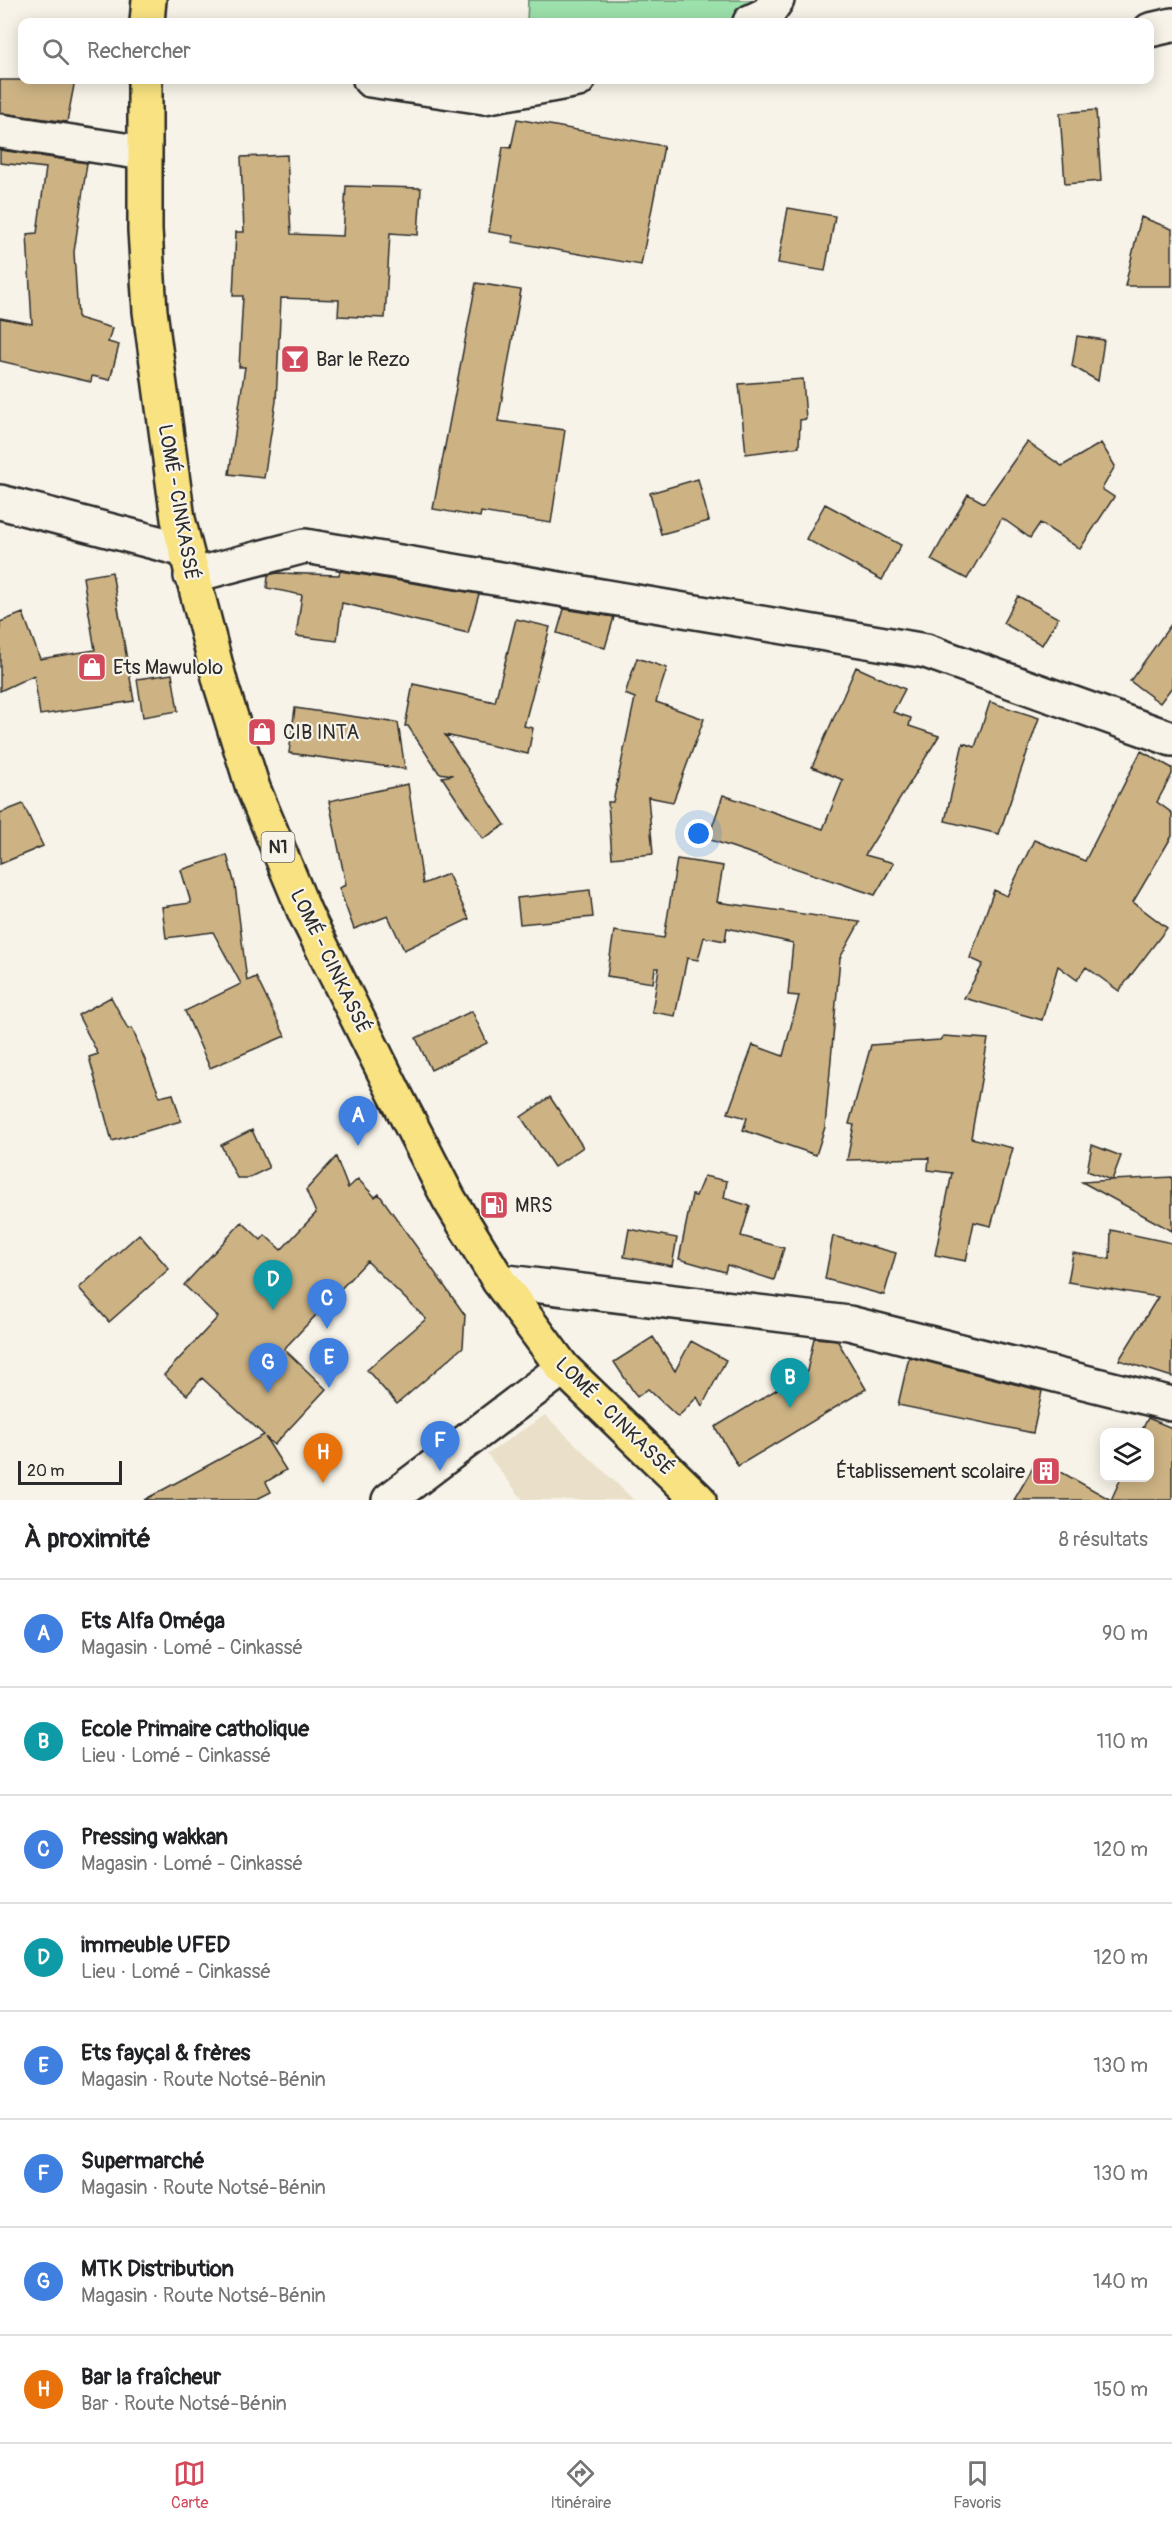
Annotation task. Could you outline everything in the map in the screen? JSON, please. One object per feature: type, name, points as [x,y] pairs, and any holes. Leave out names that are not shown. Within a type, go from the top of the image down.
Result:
[{"type":"highway","points":[[147,18],[149,0]]},
{"type":"highway","name":"LOMÉ - CINKASSÉ","points":[[145,84],[145,230],[150,311],[177,508],[188,563],[221,685],[253,788],[305,913],[449,1199],[499,1281],[563,1368],[699,1500]]},
{"type":"street","points":[[1154,29],[1172,25]]},
{"type":"street","points":[[397,84],[484,97],[556,84]]},
{"type":"street","points":[[0,130],[144,153]]},
{"type":"street","points":[[0,502],[188,563],[305,546],[926,651],[1172,739]]},
{"type":"street","points":[[499,1281],[849,1323],[1172,1404]]},
{"type":"street","points":[[389,1500],[563,1368]]},
{"type":"shaded area","points":[[545,1415],[634,1500],[523,1500],[487,1454]]},
{"type":"green space","points":[[528,0],[762,0],[763,9],[742,18],[527,18]]},
{"type":"building","points":[[0,80],[18,80],[18,84],[74,84],[67,122],[0,113]]},
{"type":"building","points":[[1096,110],[1101,181],[1065,184],[1060,113]]},
{"type":"building","points":[[517,119],[664,146],[641,265],[512,242],[514,236],[489,232],[503,147],[511,148]]},
{"type":"building","points":[[0,150],[87,163],[74,252],[78,318],[112,328],[108,342],[119,345],[110,380],[92,376],[91,382],[0,361],[0,318],[32,324],[27,234],[37,233],[46,168],[0,163]]},
{"type":"building","points":[[287,155],[291,234],[343,236],[346,186],[421,188],[418,235],[390,233],[385,318],[338,316],[339,300],[281,298],[276,401],[264,478],[229,474],[245,367],[239,367],[243,296],[233,296],[236,232],[244,232],[241,157]]},
{"type":"building","points":[[788,208],[835,216],[825,271],[778,263]]},
{"type":"building","points":[[1141,217],[1172,229],[1172,286],[1125,286]]},
{"type":"building","points":[[476,283],[521,290],[498,421],[565,430],[551,523],[481,512],[480,517],[433,509]]},
{"type":"building","points":[[1077,336],[1104,340],[1098,381],[1072,366]]},
{"type":"building","points":[[803,379],[806,419],[800,420],[799,447],[746,454],[739,384]]},
{"type":"building","points":[[1027,442],[1062,466],[1101,443],[1115,466],[1102,489],[1114,497],[1080,549],[1040,523],[1030,538],[1002,518],[967,579],[931,560],[968,494],[984,503]]},
{"type":"building","points":[[698,479],[709,521],[661,534],[650,493]]},
{"type":"building","points":[[825,504],[901,545],[882,580],[806,539]]},
{"type":"building","points":[[340,571],[479,594],[468,633],[342,603],[337,641],[296,636],[302,595],[267,588],[268,575],[277,573],[339,575]]},
{"type":"building","points":[[112,572],[134,701],[40,715],[34,675],[0,691],[0,622],[23,613],[40,659],[95,650],[83,577]]},
{"type":"building","points":[[1018,596],[1058,618],[1042,645],[1003,623]]},
{"type":"building","points":[[564,609],[614,617],[605,648],[557,633]]},
{"type":"building","points":[[516,619],[550,627],[524,726],[533,728],[528,754],[445,735],[505,825],[483,839],[442,777],[453,775],[439,773],[408,726],[405,726],[413,684],[495,702]]},
{"type":"building","points":[[1172,623],[1172,687],[1160,703],[1130,681]]},
{"type":"building","points":[[637,658],[667,668],[656,702],[704,719],[673,802],[648,797],[653,854],[612,858],[608,802],[613,802],[635,698],[625,694]]},
{"type":"building","points":[[856,667],[905,689],[893,712],[911,718],[909,726],[939,736],[865,855],[894,863],[875,895],[708,839],[723,795],[823,829],[843,780],[812,767]]},
{"type":"building","points":[[172,674],[178,711],[143,717],[137,679]]},
{"type":"building","points":[[990,702],[1039,718],[999,834],[945,821],[963,743],[975,747]]},
{"type":"building","points":[[295,708],[398,723],[405,769],[289,753]]},
{"type":"building","points":[[1141,751],[1172,768],[1172,774],[1157,802],[1172,813],[1172,836],[1133,902],[1167,928],[1119,991],[1086,967],[1077,980],[1058,966],[1042,1020],[964,998],[983,964],[970,958],[994,890],[1007,896],[1034,840],[1085,861]]},
{"type":"building","points":[[408,784],[423,884],[448,874],[469,919],[404,950],[388,916],[354,929],[339,888],[346,885],[329,801]]},
{"type":"building","points":[[23,804],[43,846],[0,864],[0,813]]},
{"type":"building","points":[[227,855],[235,885],[247,981],[256,977],[285,1036],[210,1068],[185,1011],[241,984],[213,932],[166,938],[162,907],[191,903],[181,870]]},
{"type":"building","points":[[677,859],[723,866],[717,902],[860,922],[840,958],[825,1127],[816,1155],[743,1130],[747,1118],[728,1113],[753,1045],[783,1056],[799,996],[788,995],[793,943],[727,928],[725,941],[704,937],[698,960],[687,958],[675,1016],[652,1012],[659,968],[655,968],[653,983],[607,976],[614,931],[664,938]]},
{"type":"building","points":[[590,890],[593,917],[520,924],[517,898]]},
{"type":"building","points":[[111,997],[128,1029],[132,1028],[160,1097],[173,1094],[181,1121],[112,1141],[89,1057],[98,1054],[78,1015]]},
{"type":"building","points":[[472,1011],[487,1043],[431,1070],[416,1038]]},
{"type":"building","points":[[943,1036],[988,1039],[971,1138],[1013,1148],[991,1226],[974,1222],[966,1261],[935,1255],[952,1173],[928,1170],[929,1158],[847,1160],[854,1125],[849,1124],[871,1045],[940,1040]]},
{"type":"building","points":[[550,1097],[583,1147],[554,1167],[521,1117]]},
{"type":"building","points":[[252,1130],[269,1168],[248,1178],[237,1178],[221,1145]]},
{"type":"building","points":[[1092,1145],[1121,1156],[1112,1180],[1172,1177],[1172,1231],[1082,1182],[1111,1180],[1087,1171]]},
{"type":"building","points":[[336,1157],[348,1188],[358,1179],[375,1197],[379,1194],[465,1315],[463,1347],[397,1404],[367,1370],[426,1319],[367,1261],[284,1349],[326,1389],[274,1445],[265,1437],[286,1470],[266,1482],[271,1492],[255,1500],[144,1500],[264,1435],[202,1378],[187,1395],[164,1375],[218,1317],[184,1285],[242,1222],[261,1240],[265,1235],[281,1250],[316,1213],[306,1190]]},
{"type":"building","points":[[704,1176],[727,1181],[724,1198],[750,1206],[741,1236],[784,1248],[774,1280],[727,1265],[725,1272],[679,1259],[692,1195],[696,1196]]},
{"type":"building","points":[[629,1229],[677,1238],[672,1266],[624,1257]]},
{"type":"building","points":[[1111,1230],[1172,1243],[1172,1377],[1119,1360],[1158,1297],[1068,1282],[1073,1253],[1110,1259]]},
{"type":"building","points":[[139,1234],[169,1269],[109,1322],[79,1288]]},
{"type":"building","points":[[833,1236],[896,1253],[884,1295],[825,1279]]},
{"type":"building","points":[[653,1337],[675,1371],[691,1341],[726,1360],[702,1406],[697,1397],[678,1417],[648,1389],[637,1397],[614,1362]]},
{"type":"building","points":[[814,1338],[837,1340],[866,1389],[738,1466],[715,1427],[807,1371]]},
{"type":"building","points":[[909,1357],[1042,1391],[1033,1433],[898,1405]]},
{"type":"building","points":[[1148,1418],[1172,1428],[1172,1500],[1111,1500],[1119,1482],[1154,1482],[1154,1428],[1143,1428]]},
{"type":"building","name":"Établissement scolaire","points":[[1038,1459],[1111,1500],[1014,1500]]},
{"type":"place","name":"Bar le Rezo","points":[[295,359]]},
{"type":"place","name":"Ets Mawulolo","points":[[92,667]]},
{"type":"place","name":"CIB INTA","points":[[262,732]]},
{"type":"place","name":"Ets Alfa Oméga","points":[[358,1146]]},
{"type":"place","name":"MRS","points":[[494,1205]]},
{"type":"place","name":"immeuble UFED","points":[[273,1310]]},
{"type":"place","name":"Pressing wakkan","points":[[327,1329]]},
{"type":"place","name":"Ets fayçal & frères","points":[[329,1388]]},
{"type":"place","name":"MTK Distribution","points":[[268,1393]]},
{"type":"place","name":"Ecole Primaire catholique","points":[[790,1408]]},
{"type":"place","name":"Supermarché","points":[[440,1471]]},
{"type":"place","name":"Établissement scolaire","points":[[1046,1471]]},
{"type":"place","name":"Bar la fraîcheur","points":[[323,1483]]}]
